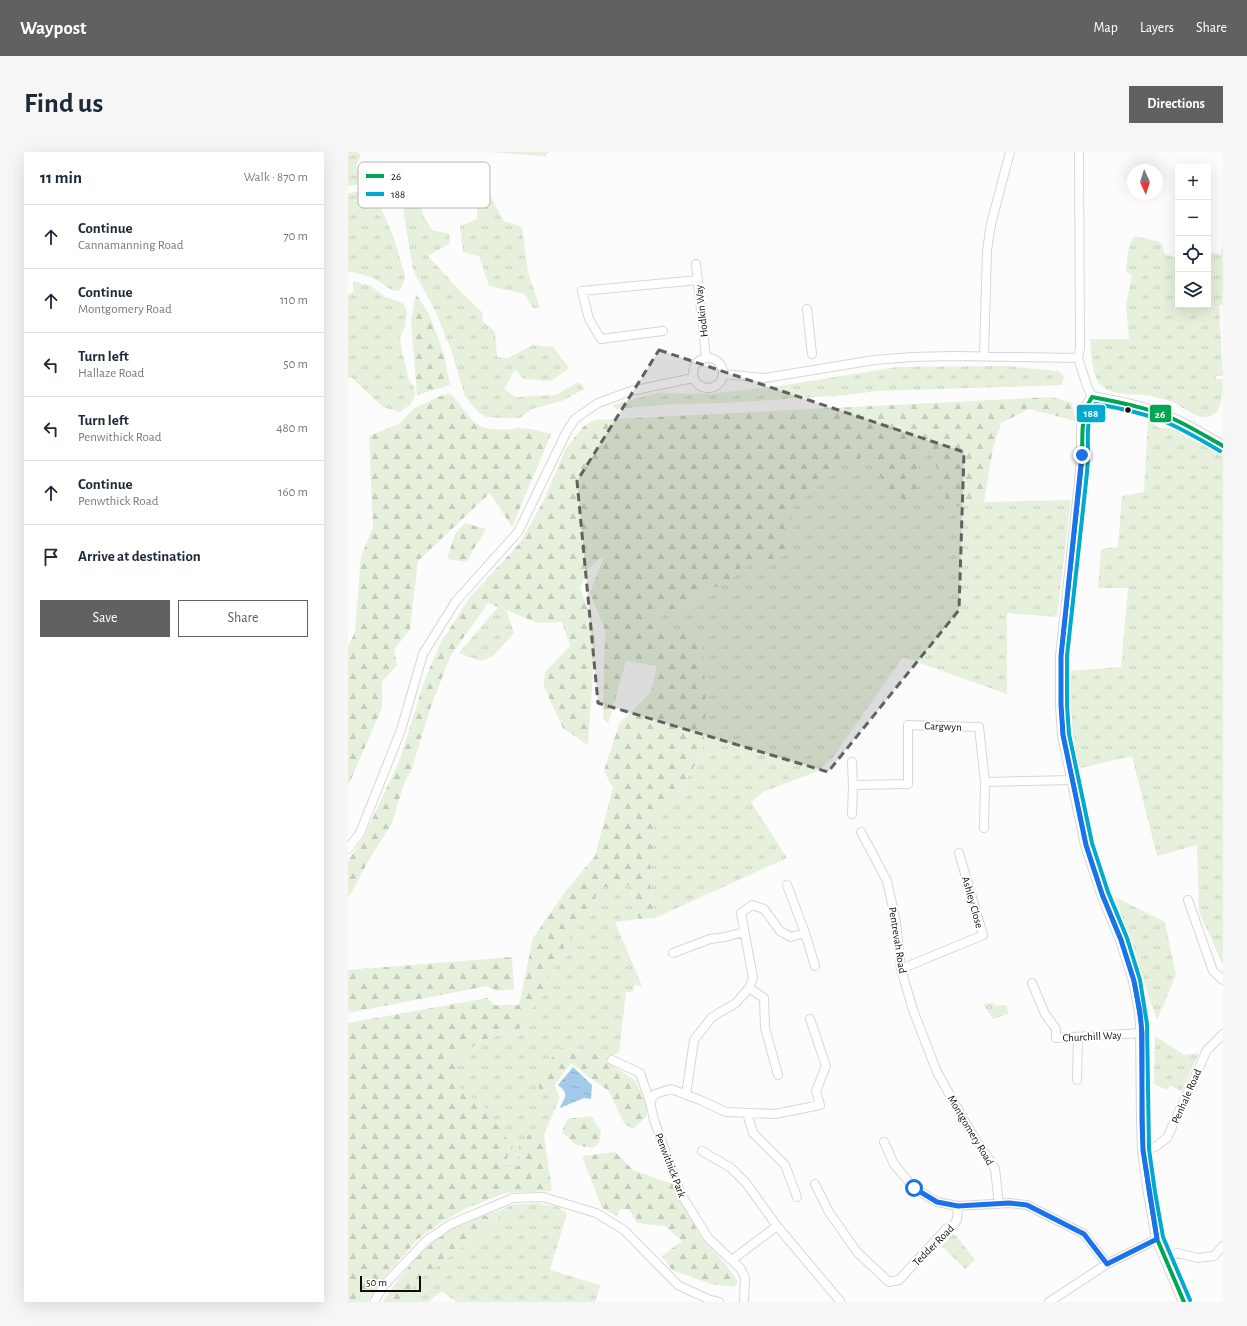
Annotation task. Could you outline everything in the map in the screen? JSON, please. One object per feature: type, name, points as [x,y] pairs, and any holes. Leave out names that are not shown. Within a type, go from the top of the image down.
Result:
[{"type":"main road","points":[[1184,1302],[1157,1239],[1143,1150],[1141,1102],[1142,1033],[1140,1012],[1134,981],[1121,940],[1102,894],[1086,845],[1063,735],[1061,705],[1061,656],[1080,479],[1082,424],[1086,407],[1092,397],[1152,411],[1178,421],[1223,446]]},
{"type":"street","points":[[984,356],[986,250],[1010,152]]},
{"type":"street","points":[[1079,152],[1080,348],[1078,358],[1092,397]]},
{"type":"street","name":"Hodkin Way","points":[[696,264],[706,357]]},
{"type":"street","points":[[663,331],[601,339],[589,318],[582,291],[698,280]]},
{"type":"street","points":[[806,309],[812,354]]},
{"type":"street","points":[[723,374],[765,378],[879,360],[912,357],[984,356],[1078,358]]},
{"type":"street","points":[[706,357],[710,357],[718,362],[723,370],[722,379],[716,386],[707,388],[698,385],[693,378],[694,364],[706,357]]},
{"type":"street","points":[[348,849],[360,833],[401,730],[423,654],[456,601],[518,532],[567,430],[576,419],[598,403],[631,392],[693,378]]},
{"type":"street","name":"Cargwyn","points":[[853,785],[908,784],[908,725],[979,727],[985,782]]},
{"type":"street","points":[[852,762],[852,814]]},
{"type":"street","points":[[984,828],[985,782],[1072,780]]},
{"type":"street","name":"Pentrevah Road","points":[[861,832],[887,881],[896,922],[901,969],[913,1010],[938,1072]]},
{"type":"street","name":"Ashley Close","points":[[901,969],[983,935],[959,853]]},
{"type":"street","points":[[787,885],[805,933],[815,966]]},
{"type":"street","points":[[1188,900],[1213,971],[1223,980]]},
{"type":"street","points":[[686,1095],[694,1040],[712,1017],[736,1003],[749,988],[753,978],[741,913],[752,906],[764,909],[780,931],[791,937],[805,933]]},
{"type":"street","points":[[673,953],[710,939],[744,932]]},
{"type":"street","name":"Churchill Way","points":[[1032,983],[1045,1014],[1056,1029],[1056,1038],[1078,1038],[1142,1033]]},
{"type":"street","points":[[749,988],[764,998],[764,1028],[778,1075]]},
{"type":"street","points":[[650,1102],[655,1094],[671,1089],[726,1112],[775,1114],[820,1105],[816,1091],[826,1066],[810,1019]]},
{"type":"street","name":"Penhale Road","points":[[1143,1150],[1155,1147],[1167,1138],[1207,1050],[1223,1034]]},
{"type":"street","points":[[1077,1080],[1078,1038]]},
{"type":"street","name":"Penwithick Park","points":[[612,1060],[640,1074],[650,1102],[654,1120],[680,1192],[708,1238],[740,1268],[745,1277],[744,1302]]},
{"type":"street","name":"Montgomery Road","points":[[938,1072],[969,1128],[995,1169],[998,1204]]},
{"type":"street","points":[[748,1113],[753,1133],[785,1165],[797,1197]]},
{"type":"street","points":[[884,1142],[894,1164],[914,1188],[937,1202],[958,1206],[1009,1203],[1027,1205],[1084,1234],[1107,1264]]},
{"type":"street","points":[[702,1151],[731,1168],[746,1183],[777,1226],[840,1301]]},
{"type":"street","name":"Tedder Road","points":[[815,1184],[830,1212],[858,1252],[889,1282],[899,1280],[947,1228],[954,1225],[957,1219],[958,1206]]},
{"type":"street","points":[[374,1302],[384,1285],[426,1240],[451,1224],[513,1198],[543,1197],[596,1213],[624,1230],[678,1285],[710,1300],[719,1302]]},
{"type":"street","points":[[732,1260],[777,1226]]},
{"type":"street","points":[[1049,1302],[1107,1264],[1157,1239]]},
{"type":"street","points":[[1165,1258],[1177,1253],[1198,1258],[1214,1256],[1223,1246]]},
{"type":"highlighted area","points":[[659,350],[964,452],[959,610],[828,772],[598,703],[577,481]]},
{"type":"green space","points":[[348,152],[358,152],[361,155],[356,166],[358,172],[358,185],[348,186]]},
{"type":"green space","points":[[488,152],[549,152],[545,156]]},
{"type":"green space","points":[[358,192],[358,208],[381,208],[394,238],[405,276],[400,290],[393,291],[372,277],[348,271],[348,193]]},
{"type":"green space","points":[[490,196],[504,221],[522,227],[528,272],[540,308],[533,308],[525,294],[489,286],[479,256],[463,252],[460,226],[477,219],[477,208],[490,208]]},
{"type":"green space","points":[[403,208],[422,208],[424,217],[432,230],[449,234],[450,243],[428,256],[462,293],[483,313],[482,320],[495,332],[497,357],[508,358],[533,345],[553,347],[569,368],[551,381],[524,379],[515,370],[504,389],[515,397],[555,395],[579,382],[584,389],[562,401],[532,409],[520,418],[486,417],[478,412],[465,396],[451,350],[435,310],[413,270]]},
{"type":"green space","points":[[1135,236],[1161,242],[1165,254],[1175,257],[1175,308],[1211,308],[1211,252],[1220,254],[1223,245],[1223,305],[1219,305],[1223,376],[1216,376],[1216,379],[1223,379],[1223,393],[1221,403],[1214,414],[1200,417],[1170,401],[1148,396],[1111,391],[1105,388],[1097,380],[1092,363],[1090,339],[1129,339],[1126,305],[1132,275],[1126,272],[1127,258],[1132,239]]},
{"type":"green space","points":[[353,281],[371,286],[385,297],[403,303],[407,312],[405,327],[400,337],[409,380],[414,387],[415,395],[411,404],[400,412],[383,407],[351,377],[348,378],[348,295],[353,292]]},
{"type":"green space","points":[[416,294],[429,314],[444,354],[450,385],[417,395],[411,321]]},
{"type":"green space","points":[[1007,366],[1058,371],[1064,376],[1062,385],[878,391],[846,395],[725,403],[674,404],[616,409],[612,405],[657,393],[711,394],[780,386],[897,367]]},
{"type":"green space","points":[[450,393],[473,421],[483,427],[489,429],[530,429],[551,434],[512,527],[490,493],[418,561],[410,629],[394,650],[397,665],[382,682],[382,708],[348,786],[348,647],[355,632],[361,556],[373,528],[369,436],[399,424],[413,409]]},
{"type":"green space","points":[[1052,397],[1072,403],[1076,421],[1029,409],[1001,423],[993,448],[984,502],[948,508],[929,441],[918,453],[916,502],[895,497],[866,456],[824,471],[815,489],[795,498],[785,553],[762,564],[743,564],[730,582],[704,591],[683,608],[656,613],[649,624],[702,636],[706,705],[703,751],[676,797],[655,815],[649,879],[655,918],[639,919],[629,885],[598,888],[591,916],[572,932],[535,1005],[525,1016],[530,1025],[481,1041],[456,1059],[456,1085],[486,1109],[511,1145],[504,1167],[520,1166],[519,1146],[534,1129],[544,1135],[552,1191],[505,1193],[467,1208],[440,1223],[418,1239],[380,1282],[367,1302],[348,1302],[348,1023],[487,998],[494,1005],[519,1005],[533,938],[565,892],[595,856],[613,788],[604,771],[619,724],[651,692],[657,666],[626,661],[608,724],[603,718],[605,630],[590,593],[605,555],[589,568],[580,588],[591,616],[595,640],[588,745],[563,728],[544,687],[545,672],[570,646],[562,622],[538,623],[488,603],[451,655],[431,706],[412,768],[404,784],[392,823],[348,897],[348,861],[364,837],[400,759],[425,679],[440,644],[470,597],[520,543],[545,498],[566,448],[584,426],[595,420]]},
{"type":"green space","points":[[1148,420],[1159,428],[1173,428],[1223,455],[1223,965],[1199,912],[1197,845],[1157,856],[1132,756],[1076,769],[1067,671],[1121,667],[1128,588],[1098,588],[1101,549],[1118,547],[1122,496],[1144,492]]},
{"type":"green space","points":[[929,441],[948,508],[984,502],[1071,500],[1057,617],[1007,613],[1007,694],[903,657],[833,757],[818,771],[763,792],[751,802],[787,858],[655,918],[649,879],[655,814],[676,797],[703,751],[648,624],[656,613],[683,608],[704,591],[730,582],[743,564],[762,564],[785,553],[795,498],[815,489],[824,471],[866,455],[895,497],[916,501],[918,453]]},
{"type":"green space","points":[[465,523],[486,529],[466,562],[447,559],[455,534]]},
{"type":"green space","points":[[498,607],[507,611],[514,633],[493,656],[481,661],[459,653]]},
{"type":"green space","points":[[629,885],[639,919],[615,922],[642,986],[634,985],[633,992],[626,992],[619,1052],[605,1061],[591,1052],[558,1048],[541,1093],[554,1086],[560,1097],[544,1135],[534,1129],[520,1166],[504,1167],[456,1085],[456,1059],[481,1041],[530,1025],[525,1016],[535,1004],[572,932],[591,916],[598,888]]},
{"type":"green space","points":[[1113,896],[1165,922],[1176,975],[1157,1020]]},
{"type":"green space","points":[[512,957],[514,989],[496,991],[487,986],[348,1013],[348,970]]},
{"type":"green space","points":[[992,1003],[995,1006],[1007,1006],[1008,1014],[993,1019],[983,1004]]},
{"type":"green space","points":[[1155,1036],[1184,1055],[1199,1053],[1181,1092],[1170,1085],[1168,1090],[1154,1084]]},
{"type":"green space","points":[[558,1048],[591,1052],[635,1080],[647,1107],[646,1117],[633,1129],[624,1123],[608,1090],[571,1063],[554,1086],[541,1093],[537,1082]]},
{"type":"green space","points":[[591,1116],[601,1131],[599,1143],[593,1148],[576,1145],[562,1132],[567,1119]]},
{"type":"green space","points":[[615,1152],[633,1170],[672,1184],[702,1239],[723,1261],[738,1282],[734,1287],[711,1284],[672,1270],[662,1256],[682,1241],[665,1226],[637,1223],[629,1209],[621,1209],[616,1216],[602,1208],[582,1156]]},
{"type":"green space","points":[[537,1203],[558,1207],[567,1213],[550,1270],[600,1285],[595,1302],[456,1302],[442,1291],[428,1302],[406,1302],[416,1281],[495,1224],[501,1210],[512,1205]]},
{"type":"green space","points":[[501,1210],[495,1224],[416,1281],[406,1302],[383,1302],[407,1269],[438,1239],[460,1225]]},
{"type":"green space","points":[[952,1235],[956,1235],[975,1260],[965,1269],[942,1246]]},
{"type":"water","points":[[573,1067],[592,1085],[591,1099],[584,1098],[560,1108],[565,1098],[565,1094],[562,1088],[558,1085]]},
{"type":"transit line","name":"26","points":[[1092,397],[1088,404],[1083,425],[1081,472],[1061,656],[1061,705],[1063,735],[1086,845],[1102,894],[1121,940],[1134,981],[1141,1024],[1143,1150],[1149,1193],[1157,1239],[1184,1302]]},
{"type":"transit line","name":"26","points":[[1092,397],[1160,413],[1223,446]]},
{"type":"transit line","name":"188","points":[[1190,1300],[1163,1237],[1149,1149],[1147,1024],[1140,980],[1127,938],[1108,892],[1092,843],[1069,734],[1067,705],[1067,656],[1087,472],[1088,428],[1090,416],[1095,404],[1132,411],[1159,419],[1181,429],[1220,451]]},
{"type":"route","points":[[914,1188],[937,1202],[958,1206],[1009,1203],[1027,1205],[1084,1234],[1107,1264],[1157,1239],[1143,1150],[1141,1089],[1142,1033],[1140,1012],[1134,981],[1121,940],[1102,894],[1086,845],[1063,735],[1061,705],[1061,656],[1082,455]]}]
